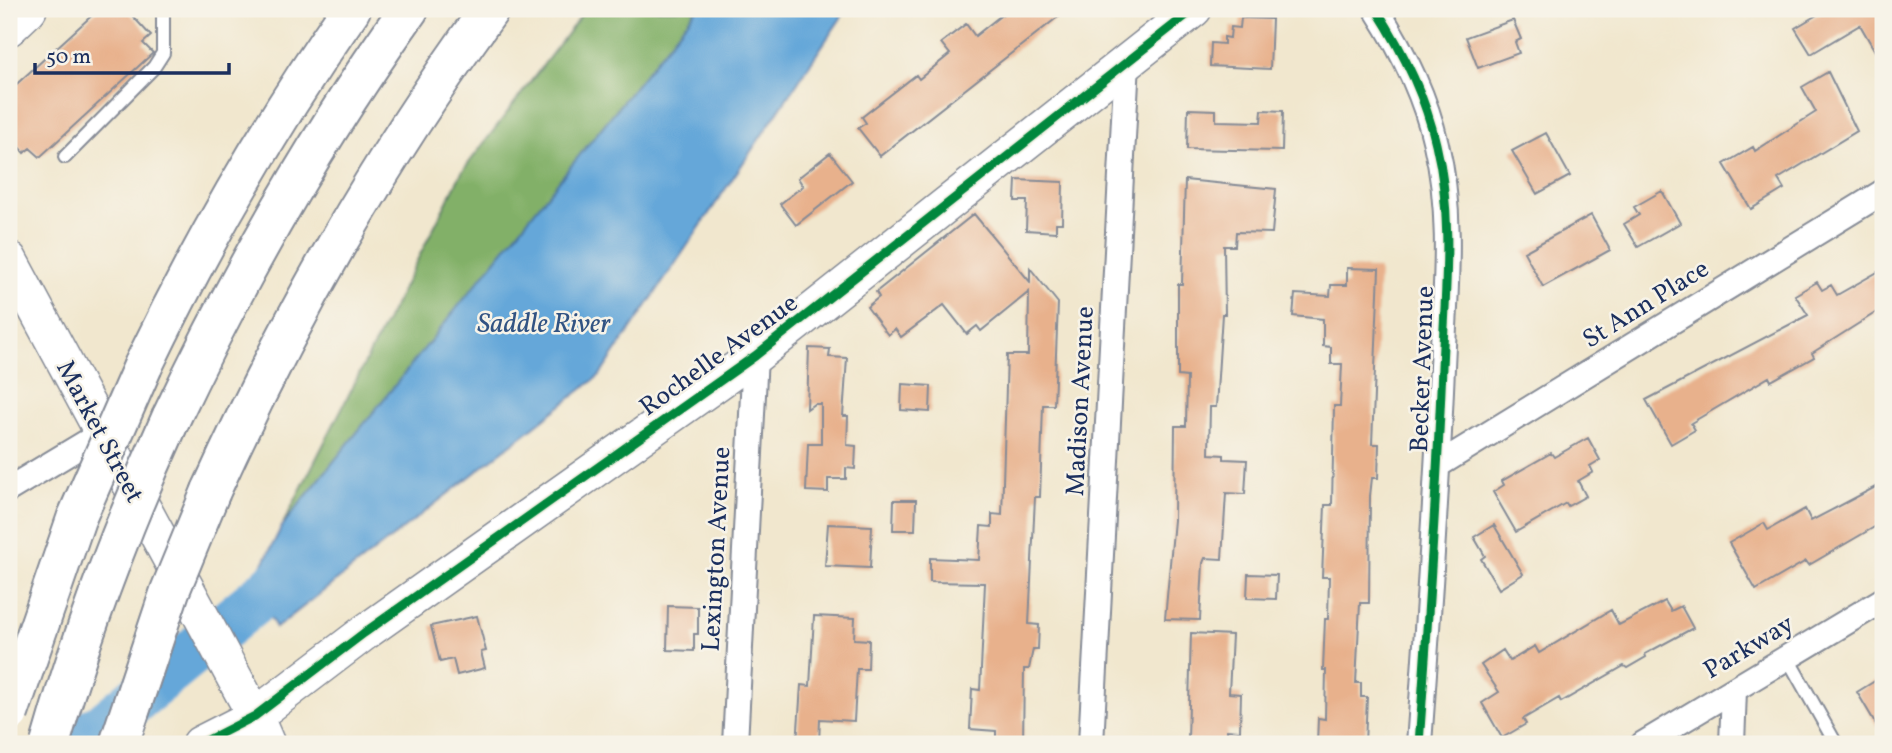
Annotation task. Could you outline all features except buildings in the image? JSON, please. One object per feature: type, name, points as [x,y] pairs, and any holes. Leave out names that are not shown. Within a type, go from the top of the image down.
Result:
[{"type":"highway","points":[[9,713],[76,519],[177,295],[236,187],[351,9]]},
{"type":"highway","points":[[50,744],[94,603],[129,513],[215,326],[287,197],[410,9]]},
{"type":"highway","points":[[119,744],[170,591],[211,491],[264,375],[308,291],[378,172],[490,9]]},
{"type":"street","points":[[9,28],[29,9]]},
{"type":"street","name":"Rochelle Avenue","points":[[200,744],[261,730],[365,633],[755,356],[1194,9]]},
{"type":"street","name":"Becker Avenue","points":[[1376,9],[1401,50],[1419,89],[1436,144],[1445,193],[1448,236],[1438,465],[1419,744]]},
{"type":"street","name":"Madison Avenue","points":[[1091,744],[1127,62]]},
{"type":"street","name":"St Ann Place","points":[[1438,465],[1883,192]]},
{"type":"street","name":"Market Street","points":[[9,259],[261,730]]},
{"type":"street","name":"Lexington Avenue","points":[[735,744],[755,356]]},
{"type":"street","points":[[9,489],[102,433]]},
{"type":"street","name":"Parkway","points":[[1643,744],[1883,600]]},
{"type":"street","points":[[1732,744],[1734,690]]},
{"type":"lane","points":[[65,157],[154,67],[163,53],[163,9]]},
{"type":"lane","points":[[1787,657],[1836,744]]},
{"type":"green space","points":[[586,9],[697,9],[282,526],[462,172]]},
{"type":"water","name":"Saddle River","points":[[697,9],[847,9],[600,375],[276,628],[253,584],[282,526]]},
{"type":"waterway","name":"Saddle River","points":[[60,744],[102,727],[308,557]]},
{"type":"cycle path","points":[[200,744],[255,716],[364,633],[755,356],[1194,9]]},
{"type":"cycle path","points":[[1376,9],[1404,57],[1426,108],[1442,172],[1447,228],[1438,461],[1419,744]]}]
